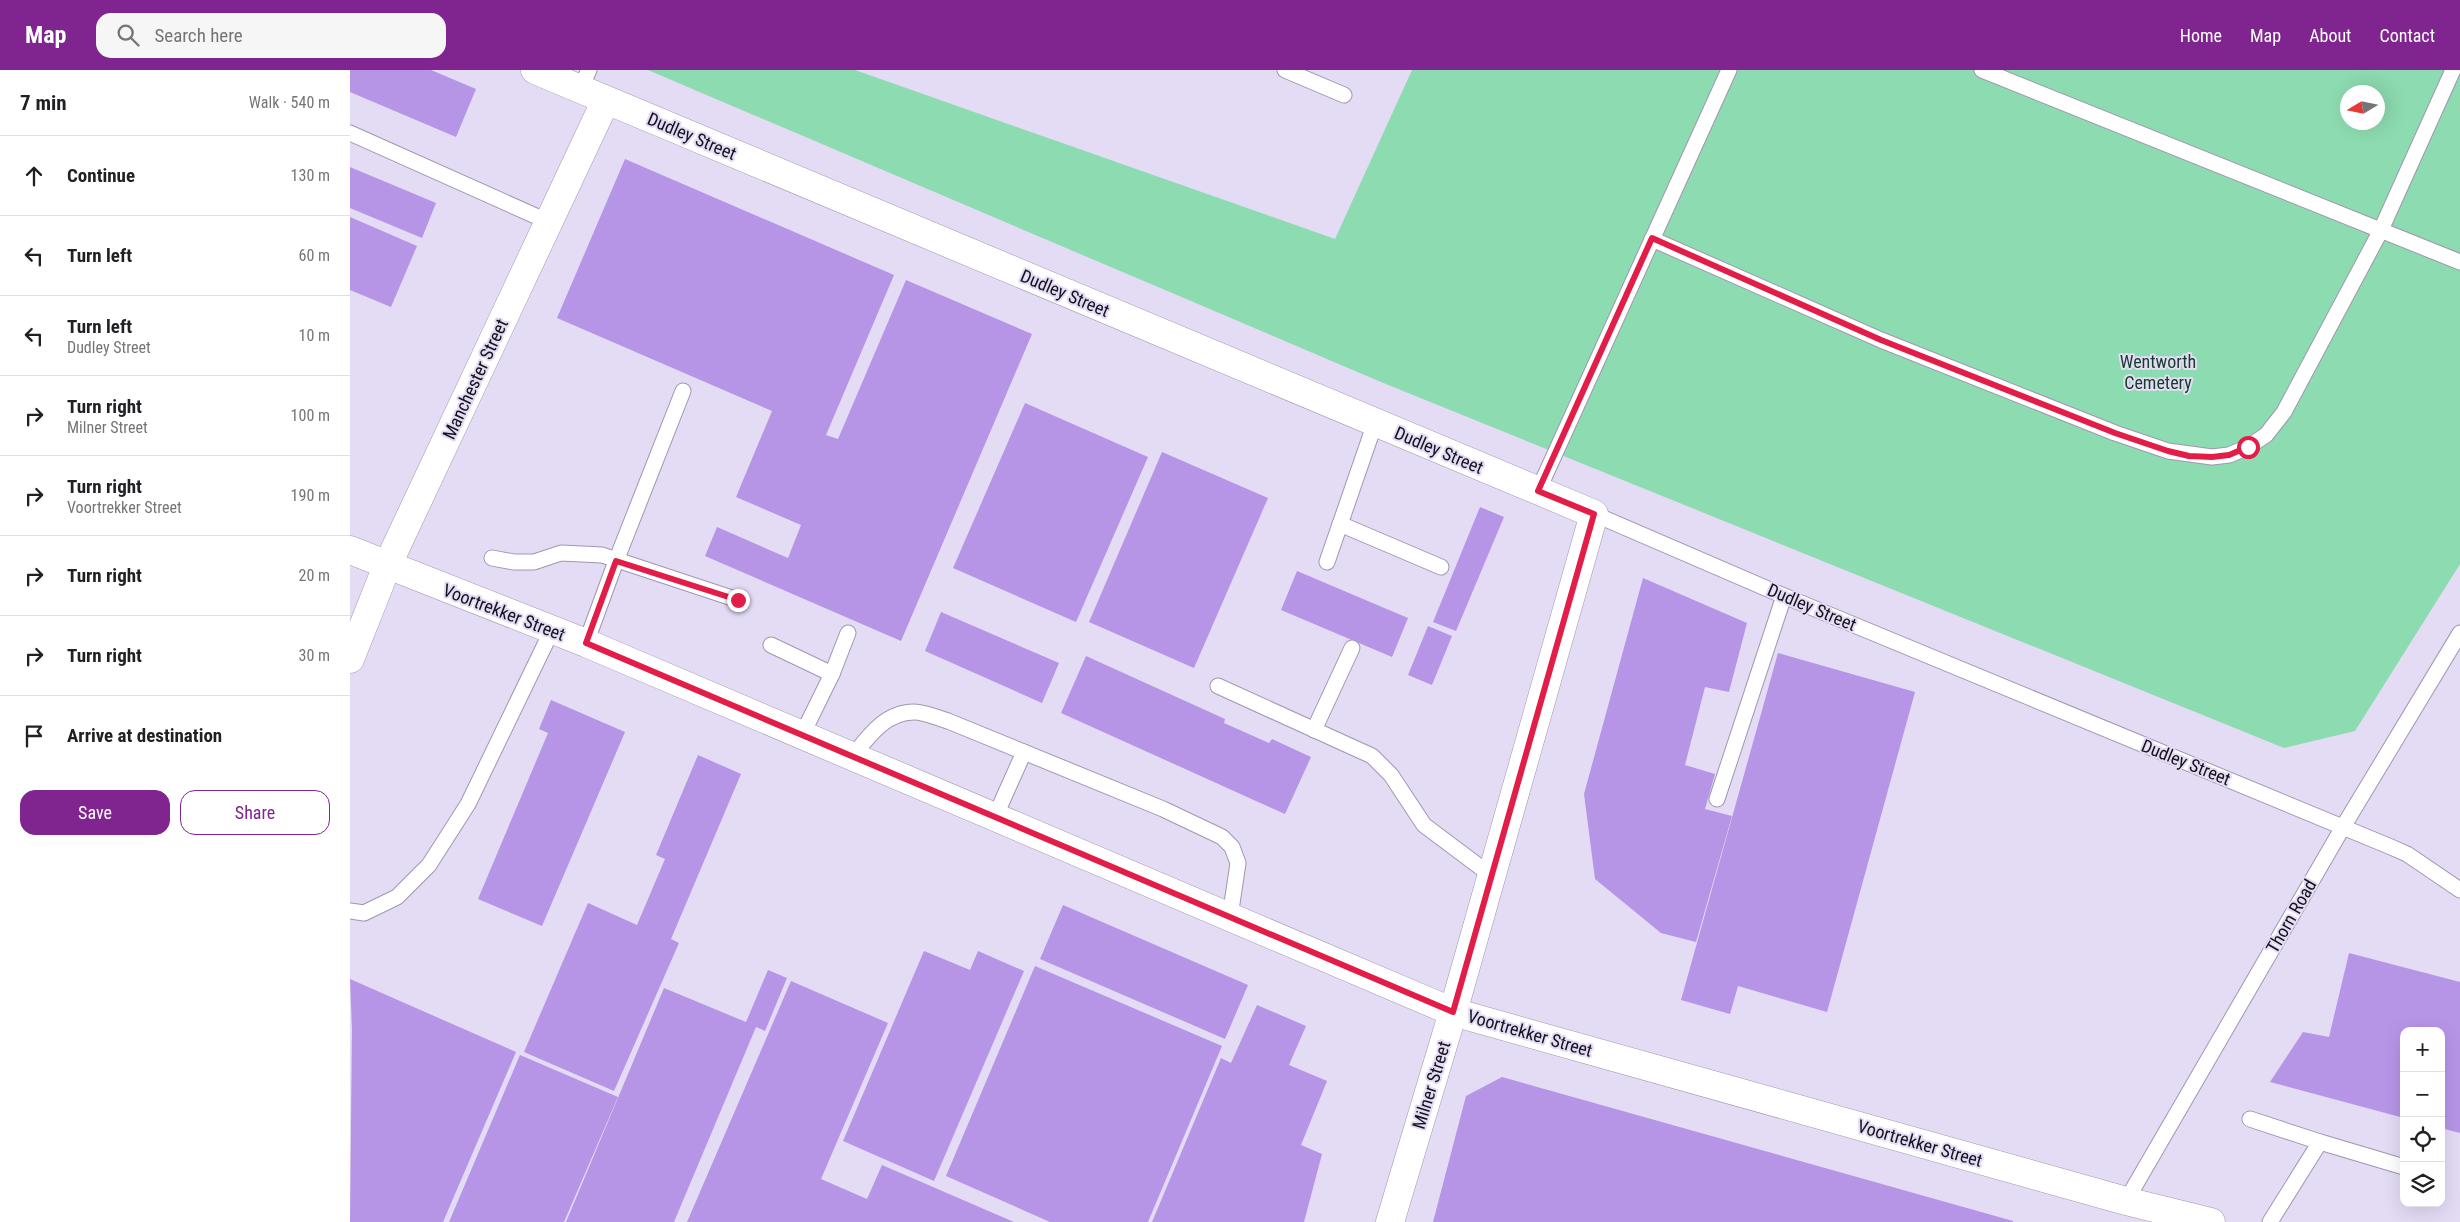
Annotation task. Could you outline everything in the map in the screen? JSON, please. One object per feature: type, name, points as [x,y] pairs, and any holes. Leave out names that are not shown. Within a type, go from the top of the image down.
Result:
[{"type":"street","name":"Dudley Street","points":[[535,70],[585,80],[606,100],[1594,514]]},
{"type":"street","name":"Manchester Street","points":[[350,660],[387,566],[606,100]]},
{"type":"street","name":"Milner Street","points":[[1390,1222],[1453,1012],[1594,514]]},
{"type":"street","name":"Voortrekker Street","points":[[350,550],[586,643],[1453,1012],[2126,1201],[2211,1222]]},
{"type":"lane","points":[[1285,70],[1344,95]]},
{"type":"lane","points":[[1538,491],[1729,70]]},
{"type":"lane","points":[[1982,70],[2380,232],[2460,262]]},
{"type":"lane","points":[[1652,238],[1881,340],[2115,433],[2168,451],[2212,457],[2229,455],[2248,447],[2266,435],[2284,412],[2380,232],[2453,70]]},
{"type":"lane","points":[[350,133],[549,222]]},
{"type":"lane","points":[[586,643],[616,561],[684,391]]},
{"type":"lane","points":[[1327,562],[1375,423]]},
{"type":"lane","name":"Dudley Street","points":[[1594,514],[1784,596],[2407,854],[2460,890]]},
{"type":"lane","points":[[1340,524],[1441,567]]},
{"type":"lane","points":[[492,558],[514,562],[534,562],[561,553],[602,555],[738,600]]},
{"type":"lane","points":[[1717,799],[1784,596]]},
{"type":"lane","points":[[350,911],[364,913],[397,897],[429,865],[468,804],[552,630]]},
{"type":"lane","points":[[802,735],[832,674],[848,633]]},
{"type":"lane","name":"Thorn Road","points":[[2126,1201],[2343,827],[2460,633]]},
{"type":"lane","points":[[771,645],[832,674]]},
{"type":"lane","points":[[1314,730],[1352,648]]},
{"type":"lane","points":[[1218,686],[1372,756],[1391,775],[1424,825],[1492,876]]},
{"type":"lane","points":[[852,757],[876,727],[890,718],[914,712],[948,721],[1163,808],[1222,837],[1232,847],[1238,863],[1230,917]]},
{"type":"lane","points":[[995,817],[1024,752]]},
{"type":"lane","points":[[2250,1119],[2400,1166]]},
{"type":"lane","points":[[2270,1222],[2320,1142]]},
{"type":"green space","name":"Wentworth Cemetery","points":[[648,70],[855,70],[1335,239],[1412,70],[2460,70],[2460,564],[2355,731],[2284,748],[1381,382]]},
{"type":"building","points":[[350,70],[431,70],[476,89],[456,137],[350,92]]},
{"type":"building","points":[[625,159],[894,275],[826,435],[838,439],[906,280],[1032,334],[901,641],[705,556],[717,527],[788,558],[801,525],[736,497],[772,411],[557,318]]},
{"type":"building","points":[[350,167],[436,203],[422,238],[350,208]]},
{"type":"building","points":[[350,217],[417,246],[391,307],[350,290]]},
{"type":"building","points":[[1025,403],[1148,457],[1076,622],[953,568]]},
{"type":"building","points":[[1162,452],[1268,498],[1194,668],[1089,622]]},
{"type":"building","points":[[1480,507],[1504,517],[1456,631],[1433,622]]},
{"type":"building","points":[[1297,571],[1408,618],[1392,657],[1281,610]]},
{"type":"building","points":[[1643,578],[1747,623],[1729,692],[1705,687],[1685,765],[1715,774],[1705,809],[1732,816],[1696,942],[1661,933],[1595,879],[1584,794]]},
{"type":"building","points":[[941,612],[1059,663],[1042,703],[925,651]]},
{"type":"building","points":[[1428,626],[1452,636],[1432,685],[1408,675]]},
{"type":"building","points":[[1778,653],[1915,692],[1827,1012],[1738,986],[1730,1014],[1681,1000]]},
{"type":"building","points":[[1086,656],[1225,719],[1224,723],[1269,743],[1272,739],[1311,757],[1285,814],[1061,713]]},
{"type":"building","points":[[551,700],[625,732],[542,926],[478,899],[548,733],[539,729]]},
{"type":"building","points":[[698,755],[741,774],[671,939],[679,943],[614,1091],[524,1052],[588,903],[637,925],[665,859],[656,855]]},
{"type":"building","points":[[1063,905],[1248,985],[1225,1039],[1040,959]]},
{"type":"building","points":[[924,951],[970,970],[978,951],[1024,971],[934,1181],[843,1141]]},
{"type":"building","points":[[2349,953],[2460,982],[2460,1133],[2445,1129],[2445,1027],[2400,1027],[2400,1117],[2270,1082],[2303,1032],[2329,1037]]},
{"type":"building","points":[[1035,966],[1222,1046],[1148,1222],[1050,1222],[946,1176]]},
{"type":"building","points":[[768,970],[787,978],[765,1031],[756,1027],[674,1222],[566,1222],[664,988],[746,1022]]},
{"type":"building","points":[[350,979],[516,1052],[443,1222],[350,1222],[352,1029]]},
{"type":"building","points":[[791,981],[888,1023],[821,1179],[867,1199],[882,1165],[1014,1222],[687,1222]]},
{"type":"building","points":[[1257,1005],[1306,1026],[1289,1065],[1327,1081],[1301,1145],[1322,1154],[1304,1222],[1152,1222],[1221,1058],[1231,1063]]},
{"type":"building","points":[[520,1055],[618,1097],[564,1222],[449,1222]]},
{"type":"building","points":[[1502,1077],[2013,1222],[1433,1222],[1466,1096]]},
{"type":"route","points":[[738,600],[616,561],[586,643],[1453,1012],[1594,514],[1538,491],[1652,238],[1881,340],[2115,433],[2189,456],[2212,457],[2229,455],[2248,447]]}]
